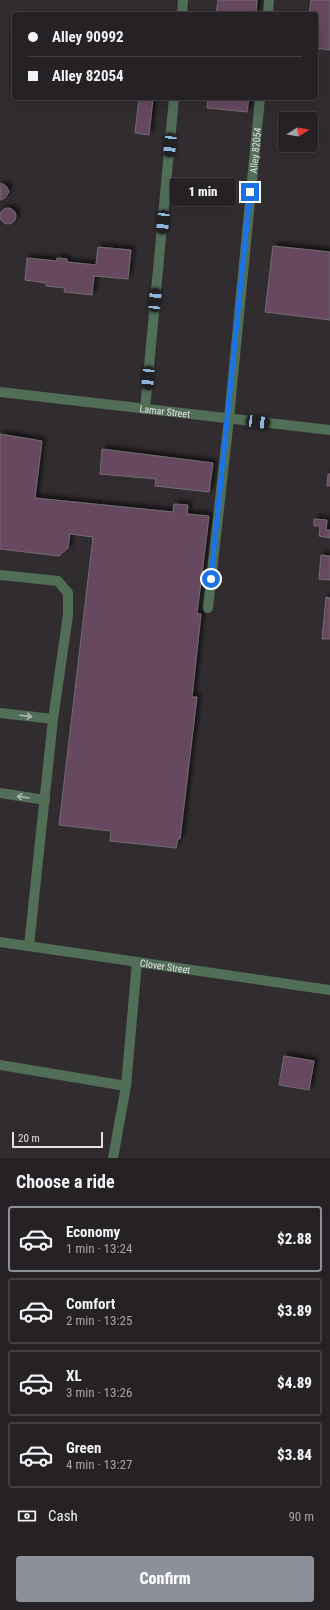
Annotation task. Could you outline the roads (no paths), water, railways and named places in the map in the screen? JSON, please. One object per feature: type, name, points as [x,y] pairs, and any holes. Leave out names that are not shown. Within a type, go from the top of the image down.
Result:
[{"type":"street","points":[[182,12],[184,0]]},
{"type":"street","points":[[268,12],[269,0]]},
{"type":"street","points":[[145,409],[174,100]]},
{"type":"street","name":"Alley 82054","points":[[208,608],[229,418],[260,100]]},
{"type":"street","name":"Lamar Street","points":[[0,392],[330,430]]},
{"type":"street","points":[[0,575],[58,581],[68,593],[68,615],[53,719],[29,946]]},
{"type":"street","points":[[0,713],[53,719]]},
{"type":"street","points":[[0,793],[45,800]]},
{"type":"street","name":"Clover Street","points":[[0,942],[330,990]]},
{"type":"street","points":[[113,1158],[126,1086],[137,962]]},
{"type":"street","points":[[0,1065],[126,1086]]}]
